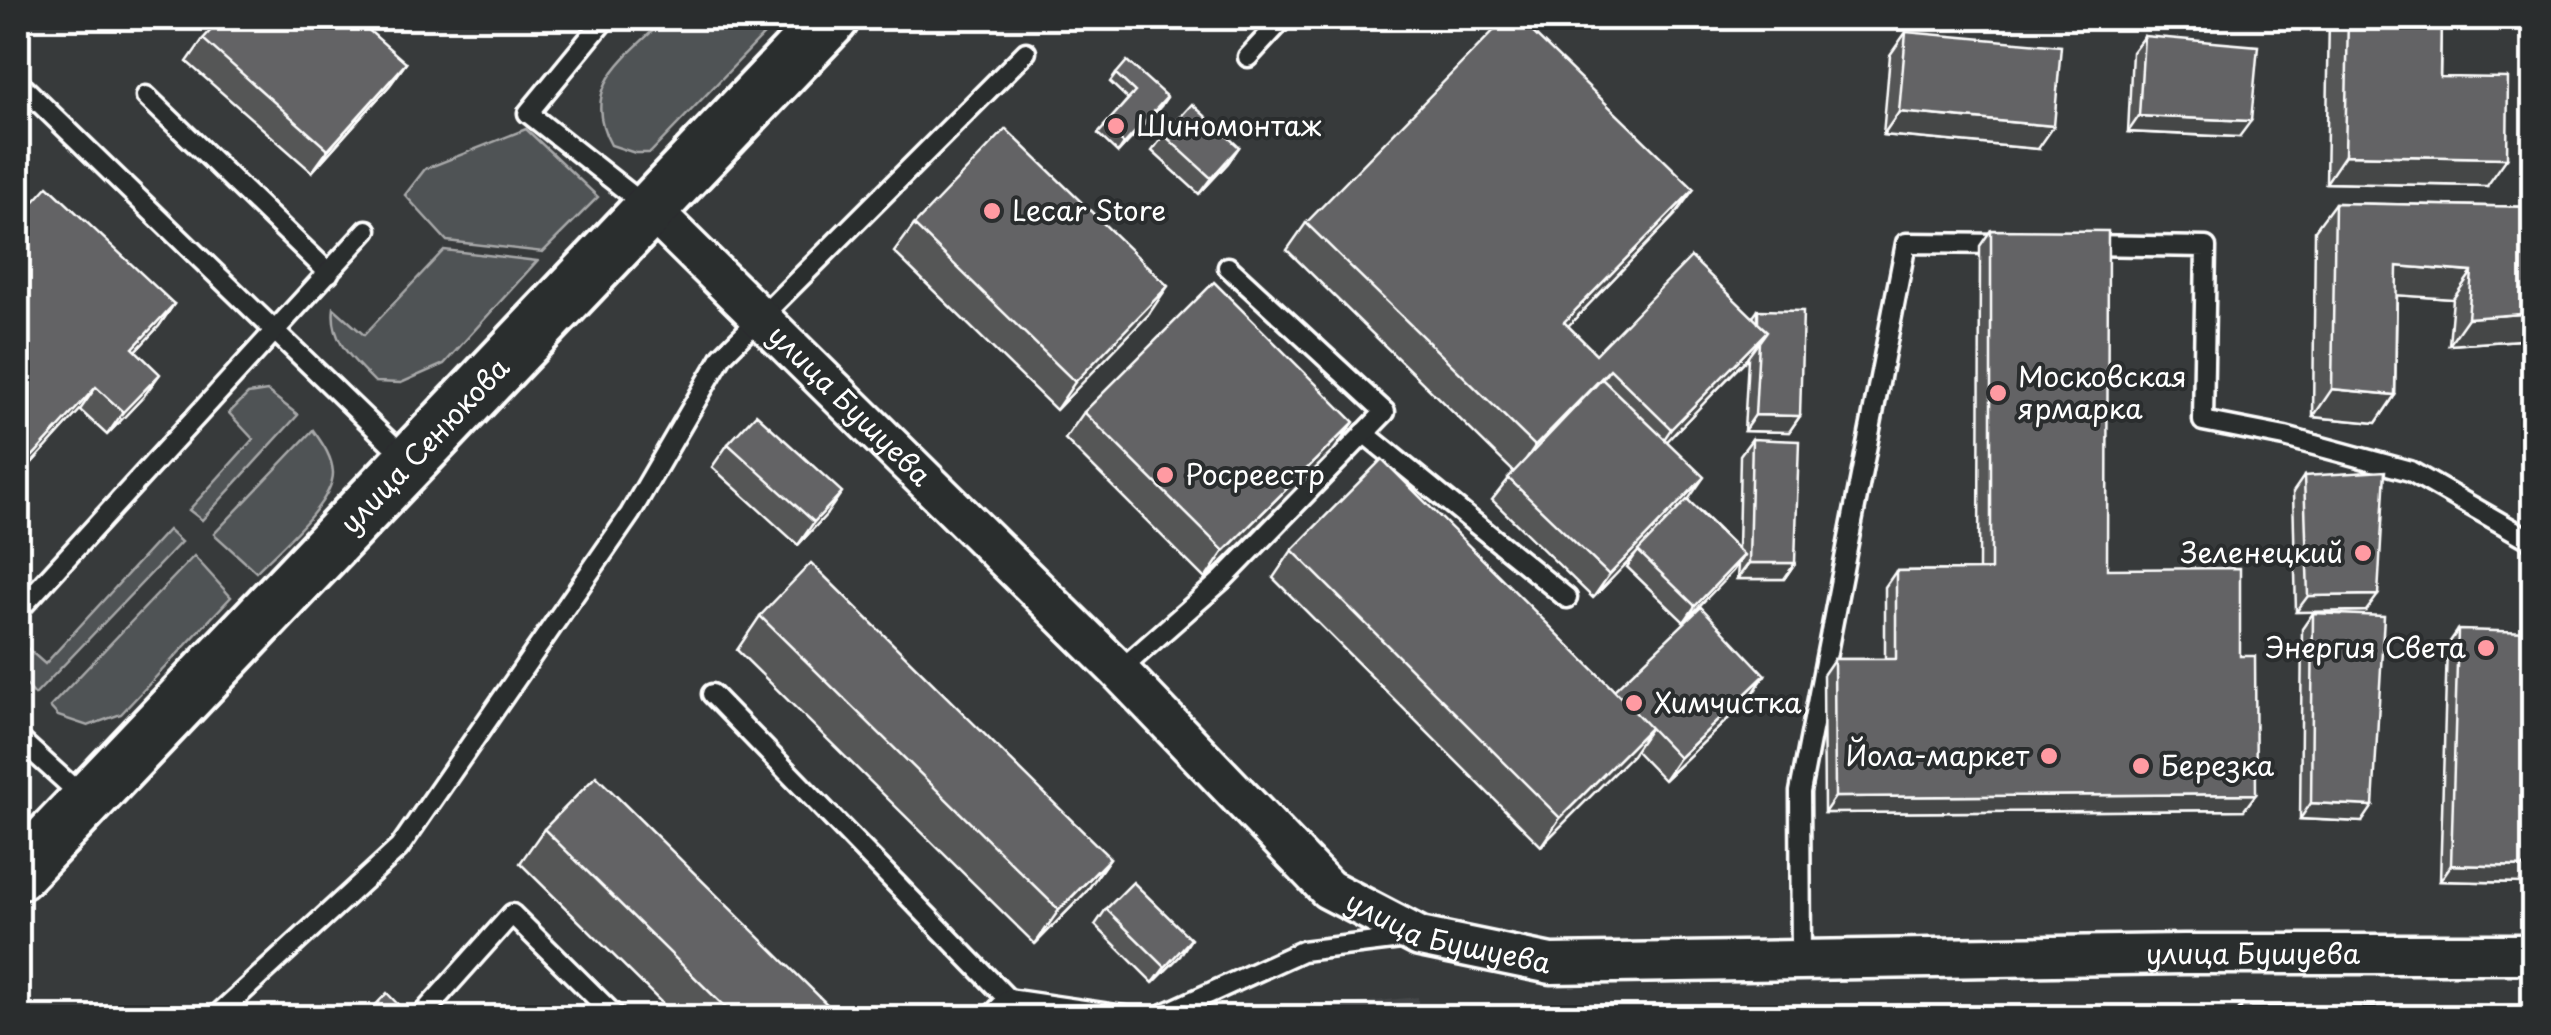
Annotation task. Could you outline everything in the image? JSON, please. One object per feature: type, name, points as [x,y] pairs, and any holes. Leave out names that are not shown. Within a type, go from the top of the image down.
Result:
[{"type":"main road","name":"улица Сенюкова","points":[[18,874],[832,18]]},
{"type":"street","name":"улица Бушуева","points":[[650,209],[1119,671],[1328,889],[1420,937],[1550,964],[2184,954],[2534,954]]},
{"type":"lane","points":[[606,18],[528,113],[650,209]]},
{"type":"lane","points":[[1248,57],[1284,18]]},
{"type":"lane","points":[[214,1018],[399,848],[630,514],[722,356],[1026,52]]},
{"type":"lane","points":[[18,82],[410,462]]},
{"type":"lane","points":[[146,96],[330,272]]},
{"type":"lane","points":[[18,611],[368,230]]},
{"type":"lane","points":[[1801,960],[1800,792],[1906,243],[2018,244]]},
{"type":"lane","points":[[2075,245],[2206,247],[2204,421],[2285,437],[2410,471],[2534,542]]},
{"type":"lane","points":[[1119,671],[1222,580],[1386,412],[1228,267]]},
{"type":"lane","points":[[1364,432],[1567,598]]},
{"type":"lane","points":[[712,694],[1008,999],[1138,1018]]},
{"type":"lane","points":[[18,738],[87,801]]},
{"type":"lane","points":[[418,1018],[512,914],[617,1018]]},
{"type":"lane","points":[[1155,1018],[1302,951],[1420,937]]},
{"type":"lane","points":[[989,1018],[1008,999]]},
{"type":"shaded area","points":[[666,18],[780,18],[650,153],[635,153],[611,145],[602,124],[600,105],[612,74]]},
{"type":"shaded area","points":[[526,129],[598,197],[543,252],[447,241],[405,195],[425,169]]},
{"type":"shaded area","points":[[444,250],[537,261],[444,364],[401,383],[375,382],[339,340],[334,308],[364,335]]},
{"type":"shaded area","points":[[267,391],[298,415],[202,520],[189,510],[253,439],[229,413],[248,394]]},
{"type":"shaded area","points":[[313,430],[331,461],[331,485],[314,512],[256,572],[214,534]]},
{"type":"shaded area","points":[[168,530],[181,542],[35,695],[18,675],[18,640],[45,664]]},
{"type":"shaded area","points":[[194,556],[231,597],[121,714],[88,726],[58,716],[50,707]]},
{"type":"shaded area","points":[[18,758],[29,771],[28,792],[18,813]]},
{"type":"shaded area","points":[[1418,997],[1418,1017],[1212,1017]]},
{"type":"building","points":[[222,18],[355,18],[406,63],[328,150],[203,39]]},
{"type":"building","points":[[1506,18],[1518,18],[1694,189],[1564,322],[1596,354],[1691,257],[1767,331],[1671,429],[1610,369],[1535,446],[1306,223]]},
{"type":"building","points":[[2348,18],[2441,18],[2440,77],[2508,78],[2507,158],[2345,155]]},
{"type":"building","points":[[1906,32],[2061,46],[2054,126],[1899,112]]},
{"type":"building","points":[[2144,36],[2258,46],[2251,121],[2139,116]]},
{"type":"building","points":[[1127,61],[1167,97],[1124,144],[1104,126],[1135,92],[1116,74]]},
{"type":"building","points":[[1192,104],[1239,147],[1211,178],[1164,135]]},
{"type":"building","points":[[1006,129],[1168,286],[1075,382],[914,225]]},
{"type":"building","points":[[48,186],[174,304],[133,348],[160,374],[123,412],[96,387],[18,472],[18,219]]},
{"type":"building","points":[[2335,203],[2534,207],[2534,313],[2468,318],[2472,272],[2397,266],[2395,395],[2332,389]]},
{"type":"building","points":[[1991,230],[2108,231],[2107,569],[2240,568],[2240,656],[2255,656],[2256,794],[1835,797],[1834,659],[1896,659],[1896,571],[1991,570]]},
{"type":"building","points":[[1214,282],[1354,422],[1224,551],[1084,412]]},
{"type":"building","points":[[1758,310],[1803,311],[1800,416],[1755,415],[1759,342],[1767,331],[1758,323]]},
{"type":"building","points":[[1602,379],[1704,477],[1609,575],[1508,478]]},
{"type":"building","points":[[756,414],[842,492],[814,522],[728,444]]},
{"type":"building","points":[[1752,439],[1799,441],[1795,563],[1749,563]]},
{"type":"building","points":[[1382,459],[1651,727],[1560,818],[1292,550]]},
{"type":"building","points":[[2385,471],[2378,595],[2308,596],[2304,476]]},
{"type":"building","points":[[1687,500],[1744,555],[1695,606],[1638,551]]},
{"type":"building","points":[[811,563],[1110,858],[1059,910],[760,616]]},
{"type":"building","points":[[1701,607],[1765,675],[1679,758],[1614,690]]},
{"type":"building","points":[[2313,613],[2384,616],[2373,806],[2311,803]]},
{"type":"building","points":[[2458,630],[2534,632],[2534,867],[2451,865]]},
{"type":"building","points":[[596,776],[841,1018],[736,1018],[544,829]]},
{"type":"building","points":[[1133,882],[1191,939],[1165,967],[1106,909]]},
{"type":"building","points":[[387,993],[411,1018],[363,1018]]},
{"type":"building","points":[[2241,1006],[2534,1009],[2534,1018],[2241,1018]]},
{"type":"place","name":"Шиномонтаж","points":[[1116,126]]},
{"type":"place","name":"Lecar Store","points":[[992,211]]},
{"type":"place","name":"Московская ярмарка","points":[[1998,393]]},
{"type":"place","name":"Росреестр","points":[[1165,475]]},
{"type":"place","name":"Зеленецкий","points":[[2363,553]]},
{"type":"place","name":"Энергия Света","points":[[2486,648]]},
{"type":"place","name":"Химчистка","points":[[1634,703]]},
{"type":"place","name":"Йола-маркет","points":[[2049,756]]},
{"type":"place","name":"Березка","points":[[2141,766]]}]
